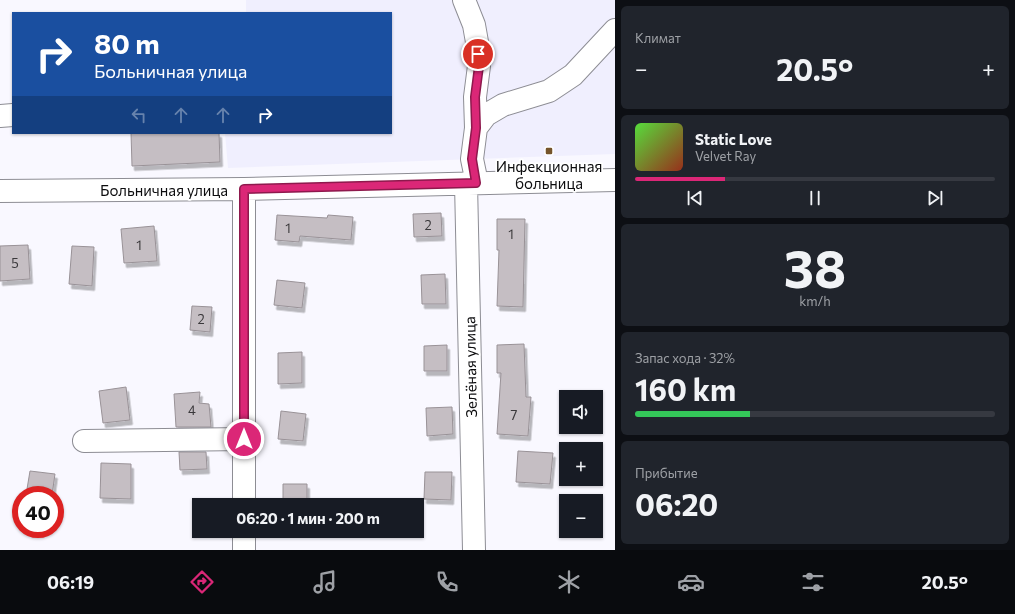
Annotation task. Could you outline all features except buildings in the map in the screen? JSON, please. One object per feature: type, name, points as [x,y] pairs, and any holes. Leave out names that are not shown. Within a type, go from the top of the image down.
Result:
[{"type":"street","name":"Зелёная улица","points":[[464,0],[474,25],[479,66],[475,97],[476,128],[471,183],[474,550]]},
{"type":"street","points":[[476,128],[486,115],[503,105],[549,91],[573,75],[615,30]]},
{"type":"street","points":[[0,116],[12,115]]},
{"type":"street","name":"Больничная улица","points":[[0,191],[244,189],[615,180]]},
{"type":"street","points":[[244,189],[244,498]]},
{"type":"street","points":[[84,441],[244,439]]},
{"type":"street","points":[[244,538],[244,550]]},
{"type":"shaded area","points":[[246,0],[615,0],[615,154],[228,168],[225,134],[392,134],[392,12],[246,12]]},
{"type":"place","name":"Инфекционная больница","points":[[549,151]]},
{"type":"route","points":[[244,439],[244,189],[476,183],[472,159],[476,128],[475,97],[479,66],[478,54]]}]
